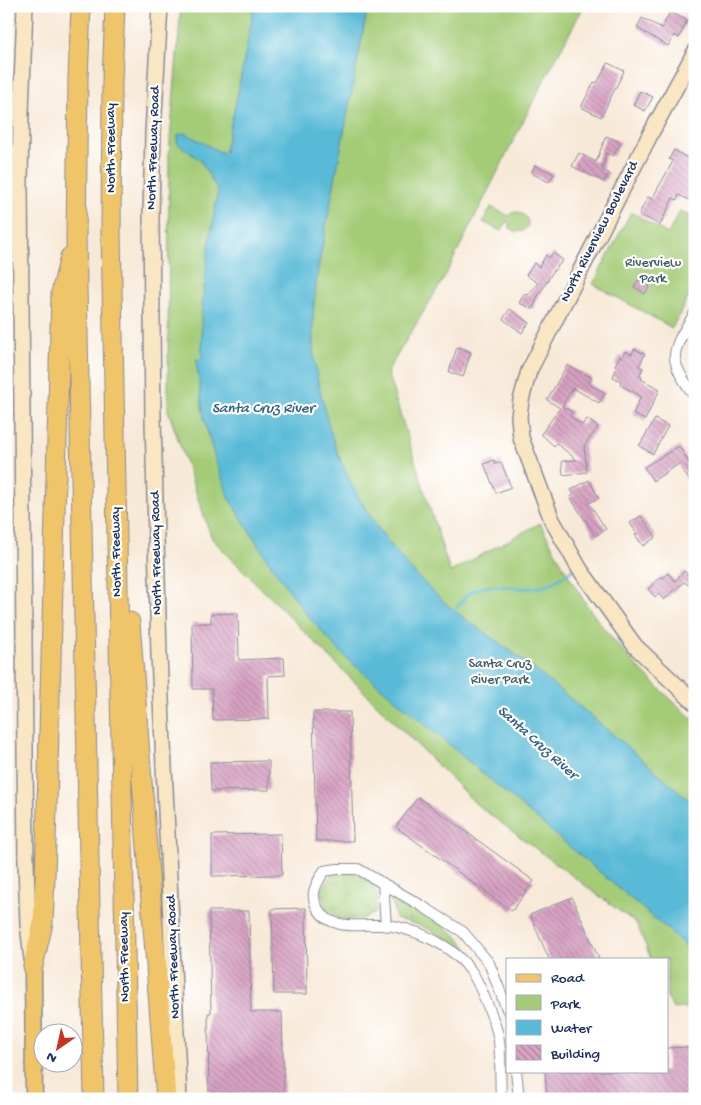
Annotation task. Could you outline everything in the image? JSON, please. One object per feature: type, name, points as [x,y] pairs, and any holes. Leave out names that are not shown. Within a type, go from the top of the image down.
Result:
[{"type":"highway","points":[[81,6],[76,236],[94,1099]]},
{"type":"highway","name":"North Freeway","points":[[116,6],[111,156],[114,407],[128,1099]]},
{"type":"highway","points":[[33,966],[43,923],[46,878],[60,293],[76,236]]},
{"type":"highway","points":[[114,407],[166,1099]]},
{"type":"main road","points":[[25,6],[20,196],[26,863],[28,924],[33,966],[34,1099]]},
{"type":"main road","name":"North Freeway Road","points":[[160,6],[153,133],[153,419],[159,655],[179,1099]]},
{"type":"main road","name":"North Riverview Boulevard","points":[[695,52],[652,131],[529,371],[518,417],[525,452],[552,520],[579,568],[635,646],[695,703]]},
{"type":"street","points":[[695,313],[679,342],[675,356],[676,364],[695,397]]},
{"type":"street","points":[[501,1099],[500,1075],[503,1045],[499,1039],[484,995],[471,971],[448,948],[426,936],[392,926],[350,926],[331,922],[320,912],[313,901],[313,890],[324,871],[358,869],[463,932],[489,963],[506,1006]]},
{"type":"street","points":[[383,883],[386,926]]},
{"type":"street","points":[[471,971],[485,958]]},
{"type":"street","points":[[500,1075],[516,1073],[518,1099]]},
{"type":"green space","name":"Santa Cruz River Park","points":[[181,6],[584,6],[541,86],[444,278],[387,372],[450,572],[540,523],[579,592],[606,631],[649,678],[695,721],[695,1007],[673,1009],[668,998],[668,958],[651,958],[637,924],[476,804],[212,539],[168,410],[169,154]]},
{"type":"green space","points":[[491,207],[509,216],[512,213],[519,212],[528,221],[528,226],[523,231],[516,232],[509,227],[507,221],[501,231],[483,222]]},
{"type":"green space","name":"Riverview Park","points":[[680,211],[695,219],[695,285],[672,328],[593,284],[631,212],[668,234]]},
{"type":"green space","points":[[354,873],[369,879],[378,895],[375,913],[364,918],[342,920],[326,908],[321,891],[332,874]]},
{"type":"green space","points":[[394,899],[447,928],[457,936],[469,953],[465,953],[433,931],[396,919],[391,900]]},
{"type":"water","name":"Santa Cruz River","points":[[254,6],[368,6],[319,264],[313,323],[316,373],[328,422],[347,476],[385,538],[433,592],[458,614],[512,652],[559,689],[695,805],[695,955],[674,935],[345,657],[307,615],[269,562],[230,500],[215,459],[204,419],[196,360],[202,358],[201,315],[208,252],[218,191],[200,160],[177,143],[178,135],[185,133],[224,154]]},
{"type":"building","points":[[670,12],[687,20],[679,38],[674,35],[668,46],[637,28],[642,18],[662,28]]},
{"type":"building","points":[[608,63],[624,71],[601,117],[581,107],[594,82],[597,83]]},
{"type":"building","points":[[640,91],[653,97],[645,111],[633,105]]},
{"type":"building","points":[[606,136],[621,142],[613,156],[606,153],[602,170],[609,173],[604,182],[572,166],[579,153],[596,162]]},
{"type":"building","points":[[674,150],[695,163],[695,203],[679,195],[677,200],[673,198],[660,225],[639,214],[648,197],[652,199],[673,161],[669,159]]},
{"type":"building","points":[[535,165],[554,174],[549,182],[531,173]]},
{"type":"building","points":[[553,253],[563,260],[552,273],[537,298],[533,309],[519,303],[524,294],[528,295],[538,283],[526,275],[534,263],[539,267],[546,255],[549,258]]},
{"type":"building","points":[[639,279],[650,286],[645,294],[634,287]]},
{"type":"building","points":[[510,309],[529,323],[522,333],[503,319]]},
{"type":"building","points":[[457,347],[471,352],[463,377],[449,372]]},
{"type":"building","points":[[634,349],[645,354],[639,366],[643,368],[639,376],[660,389],[645,420],[633,414],[641,396],[620,385],[621,381],[613,377],[617,367],[615,365],[620,356],[622,358],[625,351],[632,354]]},
{"type":"building","points":[[567,365],[592,378],[589,384],[605,393],[599,403],[573,388],[562,406],[572,412],[570,416],[582,425],[587,419],[598,427],[584,446],[587,472],[563,475],[562,461],[577,460],[556,443],[554,446],[541,434],[560,408],[547,400]]},
{"type":"building","points":[[655,419],[668,426],[653,454],[639,446]]},
{"type":"building","points":[[679,446],[691,466],[695,463],[695,489],[679,464],[653,481],[644,467]]},
{"type":"building","points":[[494,460],[495,464],[501,462],[511,487],[496,493],[484,464]]},
{"type":"building","points":[[589,480],[599,498],[589,503],[606,529],[595,536],[570,497],[574,495],[571,490]]},
{"type":"building","points":[[641,516],[656,537],[643,546],[635,535],[637,534],[630,523]]},
{"type":"building","points":[[684,571],[695,582],[690,586],[684,582],[664,600],[658,594],[655,597],[648,589],[668,573],[675,581]]},
{"type":"building","points":[[238,613],[239,660],[284,658],[285,675],[268,676],[269,719],[213,720],[212,689],[193,689],[192,623],[211,623],[211,614]]},
{"type":"building","points":[[313,712],[350,712],[353,841],[316,841]]},
{"type":"building","points":[[269,761],[269,790],[211,791],[210,762]]},
{"type":"building","points":[[418,797],[534,881],[512,911],[396,827]]},
{"type":"building","points":[[281,834],[282,875],[212,876],[212,835]]},
{"type":"building","points":[[572,897],[599,958],[549,958],[530,915]]},
{"type":"building","points":[[306,908],[307,994],[274,994],[272,909]]},
{"type":"building","points":[[209,911],[249,911],[251,1012],[282,1012],[284,1099],[209,1099],[208,1013],[211,1013]]},
{"type":"building","points":[[688,1047],[693,1099],[547,1099],[545,1072],[668,1072],[668,1048]]},
{"type":"waterway","points":[[453,613],[467,595],[482,587],[536,588],[551,583],[574,569]]}]
